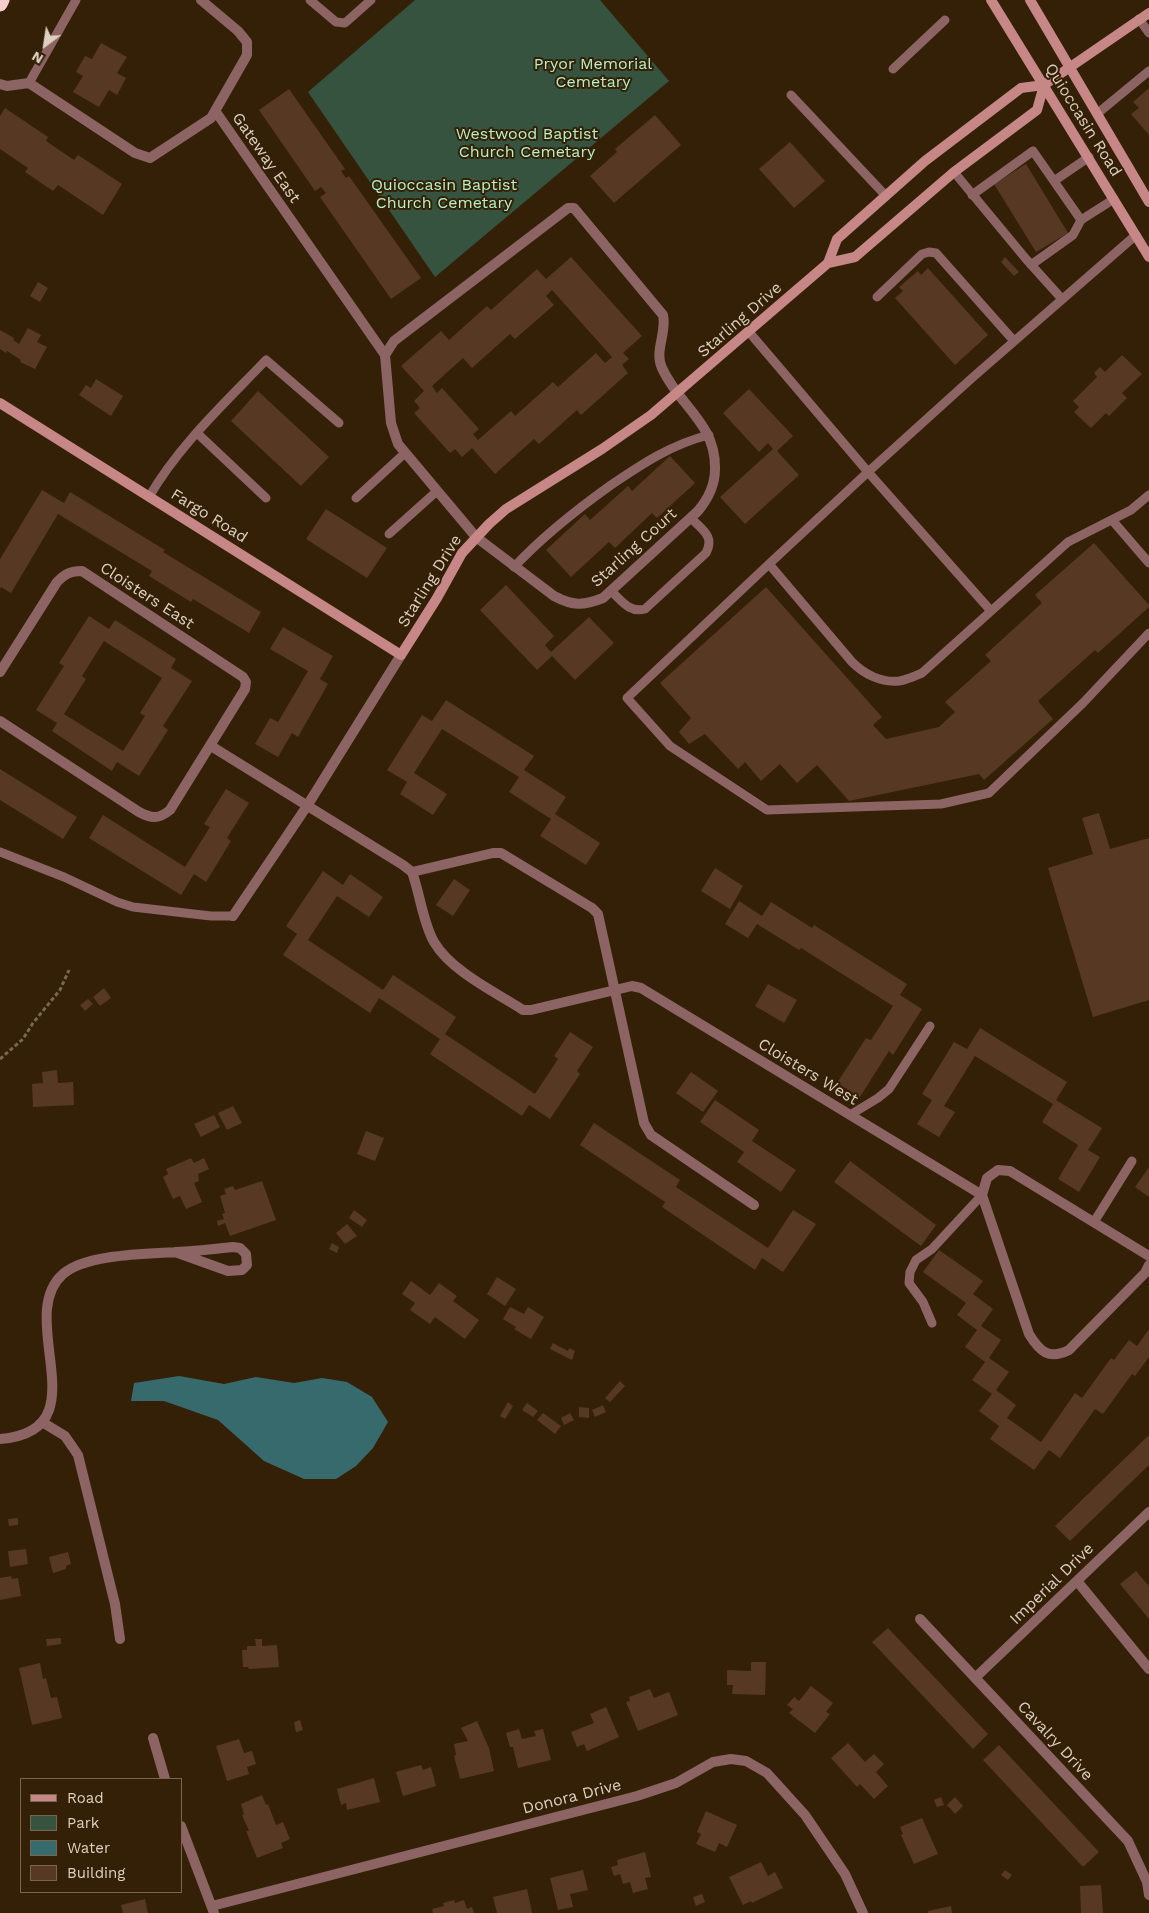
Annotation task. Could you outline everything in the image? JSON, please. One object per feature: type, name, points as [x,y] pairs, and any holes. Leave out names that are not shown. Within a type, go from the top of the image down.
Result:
[{"type":"highway","points":[[0,4],[2,0]]},
{"type":"street","points":[[201,0],[238,31],[247,42],[248,55],[216,112]]},
{"type":"street","name":"Quioccasin Road","points":[[991,0],[1149,257]]},
{"type":"street","name":"Quioccasin Road","points":[[1030,0],[1147,194]]},
{"type":"street","points":[[828,264],[836,239],[925,162],[1021,88],[1044,85],[1149,13]]},
{"type":"street","points":[[0,84],[7,86],[29,83]]},
{"type":"street","name":"Gateway East","points":[[29,83],[136,153],[150,158],[205,124],[216,112],[385,355]]},
{"type":"street","name":"Starling Drive","points":[[233,916],[307,806],[437,598],[462,553],[476,537],[506,509],[602,449],[650,415],[828,264],[855,257],[954,172],[1037,110],[1044,85]]},
{"type":"street","points":[[476,537],[398,444],[390,423],[385,355],[394,341],[568,208],[574,208],[663,315],[665,324],[659,358],[662,368],[678,393]]},
{"type":"street","name":"Starling Court","points":[[476,537],[514,567],[565,602],[589,604],[603,598],[706,502],[715,477],[714,446],[709,435],[678,393]]},
{"type":"street","name":"Fargo Road","points":[[0,403],[401,656]]},
{"type":"street","name":"Cloisters East","points":[[0,672],[57,582],[64,575],[82,571],[244,677],[246,682],[245,689],[170,810],[162,816],[155,818],[139,812],[0,721]]},
{"type":"street","points":[[211,746],[412,872],[493,853],[501,853],[592,908],[598,914],[644,1123],[652,1135],[754,1205]]},
{"type":"street","name":"Cloisters West","points":[[412,872],[433,941],[444,956],[454,966],[523,1010],[531,1010],[632,986],[641,988],[982,1195]]},
{"type":"street","points":[[1149,1256],[1010,1171],[998,1170],[987,1178],[982,1195],[1030,1334],[1037,1347],[1047,1354],[1059,1355],[1069,1350],[1145,1273],[1149,1266]]},
{"type":"street","points":[[0,1439],[25,1435],[42,1422],[49,1409],[53,1382],[46,1316],[47,1304],[52,1288],[62,1275],[74,1267],[92,1261],[175,1252],[233,1247],[240,1248],[246,1254],[247,1265],[242,1270],[228,1272],[175,1252]]},
{"type":"street","points":[[42,1422],[65,1436],[78,1455],[115,1604],[120,1639]]},
{"type":"street","name":"Imperial Drive","points":[[975,1678],[1149,1512]]},
{"type":"street","points":[[1077,1581],[1149,1669]]},
{"type":"street","name":"Cavalry Drive","points":[[920,1619],[1128,1841],[1147,1882],[1149,1895]]},
{"type":"street","points":[[153,1738],[165,1778]]},
{"type":"street","name":"Donora Drive","points":[[213,1910],[637,1796],[676,1783],[713,1762],[731,1759],[746,1761],[767,1773],[805,1814],[845,1874],[863,1913]]},
{"type":"street","points":[[182,1829],[213,1910]]},
{"type":"lane","points":[[29,83],[76,0]]},
{"type":"lane","points":[[310,0],[336,22],[345,23],[371,0]]},
{"type":"lane","points":[[1139,19],[1149,33]]},
{"type":"lane","points":[[893,69],[944,20]]},
{"type":"lane","points":[[1098,113],[1149,71]]},
{"type":"lane","points":[[791,94],[886,196]]},
{"type":"lane","points":[[972,195],[1033,151],[1081,220]]},
{"type":"lane","points":[[1054,181],[1089,157]]},
{"type":"lane","points":[[954,172],[1031,265],[1062,299]]},
{"type":"lane","points":[[1031,265],[1073,236],[1081,220],[1114,199]]},
{"type":"lane","points":[[1136,235],[868,472],[627,698],[670,746],[767,810],[941,804],[989,793],[1083,704],[1149,633]]},
{"type":"lane","points":[[877,297],[922,254],[929,252],[936,254],[1014,341]]},
{"type":"lane","points":[[749,332],[868,472],[991,611]]},
{"type":"lane","points":[[150,497],[160,478],[197,433],[266,360],[339,423]]},
{"type":"lane","points":[[197,433],[266,498]]},
{"type":"lane","points":[[514,567],[538,541],[590,500],[649,459],[695,438],[709,435]]},
{"type":"lane","points":[[356,498],[406,453]]},
{"type":"lane","points":[[388,534],[437,491]]},
{"type":"lane","points":[[769,564],[862,672],[878,679],[898,681],[922,674],[1068,542],[1131,510],[1149,495]]},
{"type":"lane","points":[[611,591],[628,607],[637,611],[645,609],[706,553],[710,545],[709,538],[691,518]]},
{"type":"lane","points":[[1112,520],[1149,563]]},
{"type":"lane","points":[[0,852],[133,907],[211,916],[233,916]]},
{"type":"lane","points":[[850,1115],[890,1089],[930,1026]]},
{"type":"lane","points":[[1094,1222],[1132,1161]]},
{"type":"lane","points":[[932,1323],[923,1302],[909,1283],[910,1272],[916,1260],[932,1249],[982,1195]]},
{"type":"path","points":[[0,1059],[23,1039],[33,1023],[60,990],[68,970]]},
{"type":"green space","points":[[415,0],[600,0],[669,81],[435,277],[308,92]]},
{"type":"water","points":[[179,1376],[224,1384],[256,1377],[294,1383],[322,1378],[347,1382],[372,1397],[388,1422],[373,1448],[356,1466],[336,1479],[304,1479],[264,1461],[218,1420],[164,1401],[131,1401],[134,1383]]},
{"type":"building","points":[[101,43],[127,57],[117,73],[126,78],[117,95],[109,90],[99,107],[73,92],[83,76],[76,72],[85,56],[92,59]]},
{"type":"building","points":[[1149,88],[1149,135],[1131,114],[1139,108],[1133,102]]},
{"type":"building","points":[[289,89],[345,169],[341,171],[346,178],[349,176],[421,278],[391,299],[320,197],[326,193],[321,187],[315,191],[259,110]]},
{"type":"building","points":[[5,108],[48,137],[46,141],[74,160],[78,155],[122,184],[103,215],[58,185],[53,191],[25,172],[28,168],[0,149],[0,116]]},
{"type":"building","points":[[655,115],[681,145],[614,203],[590,176],[617,152],[615,149]]},
{"type":"building","points":[[790,142],[825,181],[794,208],[759,169]]},
{"type":"building","points":[[1026,164],[1068,233],[1036,252],[994,184]]},
{"type":"building","points":[[571,257],[642,336],[623,353],[629,359],[622,365],[628,373],[581,415],[577,410],[539,444],[534,439],[495,474],[472,448],[462,457],[455,449],[450,453],[414,413],[420,408],[414,401],[424,391],[401,366],[441,331],[449,340],[487,306],[491,310],[537,269],[546,279]],"holes":[[[552,290],[612,357],[605,363],[596,353],[558,387],[553,382],[515,416],[511,411],[478,440],[473,434],[479,429],[442,388],[437,393],[432,386],[463,358],[472,368],[510,334],[515,339],[554,305],[546,296]]]},
{"type":"building","points":[[1005,257],[1019,272],[1014,276],[1001,262]]},
{"type":"building","points":[[928,268],[988,335],[955,365],[895,298],[903,291],[899,287],[918,271],[921,275]]},
{"type":"building","points":[[38,282],[48,288],[40,302],[30,296]]},
{"type":"building","points":[[28,328],[41,335],[37,342],[47,347],[35,369],[20,362],[21,360],[7,351],[6,353],[0,349],[0,330],[14,338],[13,340],[19,344]]},
{"type":"building","points":[[1122,355],[1142,374],[1122,393],[1127,398],[1109,416],[1106,413],[1091,428],[1074,412],[1079,407],[1073,401],[1097,377],[1094,373],[1100,367],[1105,372]]},
{"type":"building","points":[[96,379],[123,396],[111,416],[79,395],[86,385],[91,388]]},
{"type":"building","points":[[749,389],[793,436],[777,451],[799,475],[745,524],[720,497],[773,449],[768,443],[759,452],[723,413]]},
{"type":"building","points":[[258,391],[329,457],[301,486],[231,421]]},
{"type":"building","points":[[670,456],[695,483],[657,518],[652,513],[615,548],[609,542],[571,577],[546,550],[585,514],[590,520],[628,486],[632,491]]},
{"type":"building","points":[[42,490],[64,503],[70,492],[261,612],[249,633],[193,599],[191,602],[149,576],[152,571],[58,514],[11,593],[1,587],[0,589],[0,559]]},
{"type":"building","points":[[326,509],[387,548],[367,578],[306,539]]},
{"type":"building","points":[[1094,543],[1149,607],[1098,653],[1095,650],[1038,701],[1053,719],[984,780],[979,774],[849,801],[817,765],[797,783],[780,764],[761,781],[745,762],[738,769],[705,734],[689,744],[679,732],[691,718],[660,683],[766,587],[882,717],[873,725],[886,739],[939,727],[955,712],[945,702],[991,661],[985,655],[1042,603],[1035,595]]},
{"type":"building","points":[[506,585],[554,636],[545,645],[551,652],[589,617],[614,643],[575,680],[552,656],[537,670],[480,610]]},
{"type":"building","points":[[89,616],[109,629],[115,620],[176,659],[171,668],[192,681],[163,726],[168,730],[139,776],[117,762],[112,771],[52,731],[57,723],[36,710],[64,666],[59,663]],"holes":[[[104,641],[162,678],[140,713],[145,716],[123,751],[64,714],[86,679],[82,676]]]},
{"type":"building","points":[[283,627],[333,656],[320,679],[328,684],[298,737],[292,733],[278,757],[255,744],[270,718],[278,722],[308,671],[270,649]]},
{"type":"building","points":[[446,700],[534,756],[524,770],[566,797],[555,814],[600,843],[586,865],[540,836],[551,819],[509,792],[519,777],[442,729],[414,773],[447,794],[433,815],[400,794],[407,782],[387,770],[422,715],[432,721]]},
{"type":"building","points":[[0,769],[77,817],[63,839],[0,800]]},
{"type":"building","points":[[226,789],[249,803],[227,838],[231,841],[206,882],[194,874],[181,895],[89,838],[103,815],[185,867],[210,827],[204,824]]},
{"type":"building","points":[[1099,813],[1110,849],[1149,838],[1149,1000],[1093,1017],[1048,868],[1093,854],[1082,818]]},
{"type":"building","points":[[715,868],[743,886],[730,909],[701,891]]},
{"type":"building","points":[[323,871],[343,885],[350,874],[383,897],[369,917],[337,896],[308,940],[383,990],[393,975],[456,1017],[445,1034],[535,1094],[558,1059],[554,1056],[570,1032],[593,1047],[577,1071],[580,1074],[550,1119],[529,1105],[522,1116],[430,1054],[440,1039],[379,998],[370,1013],[283,955],[297,934],[286,926]]},
{"type":"building","points":[[454,879],[470,890],[453,916],[436,905]]},
{"type":"building","points":[[739,901],[762,916],[771,902],[812,928],[814,925],[907,984],[900,995],[922,1009],[893,1055],[889,1051],[860,1097],[837,1083],[866,1038],[871,1040],[893,1006],[801,948],[799,950],[757,924],[748,938],[725,924]]},
{"type":"building","points":[[768,984],[797,1000],[784,1023],[755,1006]]},
{"type":"building","points":[[104,988],[111,998],[100,1006],[93,997]]},
{"type":"building","points":[[88,999],[93,1004],[85,1011],[80,1005]]},
{"type":"building","points":[[980,1028],[1067,1082],[1056,1100],[1102,1128],[1088,1150],[1100,1157],[1079,1192],[1058,1179],[1078,1145],[1042,1122],[1053,1104],[975,1056],[944,1106],[955,1112],[939,1137],[917,1124],[932,1100],[922,1094],[954,1042],[967,1049]]},
{"type":"building","points":[[57,1070],[58,1083],[73,1082],[74,1105],[33,1107],[32,1084],[43,1083],[42,1072]]},
{"type":"building","points":[[691,1072],[718,1091],[703,1112],[676,1093]]},
{"type":"building","points":[[715,1100],[759,1130],[752,1141],[796,1170],[781,1192],[737,1162],[744,1152],[700,1122]]},
{"type":"building","points":[[233,1106],[242,1123],[227,1130],[218,1113]]},
{"type":"building","points":[[214,1115],[220,1127],[201,1137],[194,1124]]},
{"type":"building","points":[[594,1123],[680,1180],[676,1187],[768,1248],[793,1210],[816,1224],[783,1272],[762,1258],[755,1270],[662,1207],[665,1202],[580,1145]]},
{"type":"building","points":[[366,1131],[384,1138],[375,1161],[357,1154]]},
{"type":"building","points":[[191,1158],[194,1163],[204,1158],[209,1169],[198,1174],[199,1181],[194,1183],[202,1202],[186,1209],[180,1196],[173,1199],[163,1177],[168,1174],[166,1169]]},
{"type":"building","points":[[850,1161],[936,1225],[921,1246],[834,1182]]},
{"type":"building","points":[[1149,1167],[1149,1197],[1135,1187]]},
{"type":"building","points":[[262,1181],[276,1220],[230,1236],[225,1223],[218,1226],[217,1221],[224,1219],[222,1214],[225,1213],[220,1196],[226,1194],[224,1189],[233,1186],[235,1190]]},
{"type":"building","points":[[354,1210],[367,1220],[362,1227],[349,1218]]},
{"type":"building","points":[[347,1224],[357,1236],[345,1244],[336,1233]]},
{"type":"building","points":[[332,1243],[339,1247],[337,1253],[329,1249]]},
{"type":"building","points":[[939,1250],[983,1281],[973,1294],[993,1309],[981,1326],[1001,1340],[989,1358],[1009,1372],[996,1390],[1016,1405],[1007,1418],[1041,1442],[1075,1393],[1082,1398],[1111,1358],[1114,1360],[1129,1340],[1137,1346],[1149,1329],[1149,1357],[1135,1376],[1132,1374],[1103,1414],[1095,1409],[1060,1458],[1049,1450],[1034,1470],[990,1439],[999,1426],[979,1411],[992,1394],[972,1380],[985,1362],[965,1347],[977,1330],[957,1315],[966,1303],[923,1272]]},
{"type":"building","points":[[497,1277],[516,1289],[505,1306],[487,1294]]},
{"type":"building","points":[[411,1281],[430,1295],[439,1283],[457,1296],[453,1301],[479,1320],[465,1339],[435,1317],[430,1324],[410,1310],[415,1303],[402,1294]]},
{"type":"building","points":[[510,1307],[524,1314],[528,1307],[544,1317],[531,1339],[514,1329],[516,1327],[503,1319]]},
{"type":"building","points":[[553,1343],[568,1351],[569,1348],[575,1351],[572,1360],[550,1349]]},
{"type":"building","points":[[620,1381],[625,1386],[610,1402],[605,1398]]},
{"type":"building","points":[[508,1402],[513,1406],[505,1419],[500,1416]]},
{"type":"building","points":[[527,1403],[538,1411],[533,1417],[522,1410]]},
{"type":"building","points":[[603,1405],[606,1412],[595,1417],[592,1410]]},
{"type":"building","points":[[579,1407],[589,1408],[589,1418],[579,1417]]},
{"type":"building","points":[[543,1413],[561,1426],[555,1434],[537,1420]]},
{"type":"building","points":[[570,1413],[574,1420],[564,1425],[561,1418]]},
{"type":"building","points":[[1149,1435],[1149,1465],[1070,1541],[1055,1526]]},
{"type":"building","points":[[18,1518],[18,1525],[9,1526],[8,1519]]},
{"type":"building","points":[[26,1549],[28,1564],[10,1567],[8,1551]]},
{"type":"building","points":[[68,1552],[71,1564],[66,1566],[66,1569],[53,1573],[49,1557]]},
{"type":"building","points":[[1136,1571],[1149,1586],[1149,1619],[1120,1584]]},
{"type":"building","points":[[11,1576],[12,1579],[18,1578],[21,1596],[0,1600],[0,1578]]},
{"type":"building","points":[[888,1628],[988,1734],[973,1749],[872,1642]]},
{"type":"building","points":[[61,1638],[61,1644],[47,1646],[46,1639]]},
{"type":"building","points":[[255,1639],[262,1639],[262,1646],[277,1645],[279,1667],[249,1669],[248,1667],[243,1667],[242,1650],[247,1650],[247,1646],[256,1646]]},
{"type":"building","points":[[751,1662],[766,1662],[765,1695],[732,1694],[733,1685],[727,1685],[727,1670],[751,1671]]},
{"type":"building","points":[[40,1663],[43,1679],[46,1678],[51,1698],[57,1697],[62,1718],[32,1725],[19,1668]]},
{"type":"building","points":[[811,1686],[833,1703],[826,1712],[830,1714],[815,1733],[789,1713],[793,1709],[787,1705],[794,1697],[799,1701]]},
{"type":"building","points":[[650,1689],[654,1698],[669,1692],[678,1715],[638,1731],[626,1702],[630,1701],[629,1697]]},
{"type":"building","points":[[606,1707],[619,1737],[587,1751],[584,1744],[577,1747],[571,1732],[594,1723],[590,1714]]},
{"type":"building","points":[[300,1720],[303,1730],[296,1732],[294,1722]]},
{"type":"building","points":[[477,1721],[489,1748],[494,1771],[460,1779],[454,1756],[456,1755],[454,1744],[468,1741],[461,1728]]},
{"type":"building","points":[[519,1729],[522,1739],[536,1736],[534,1731],[543,1729],[551,1760],[518,1768],[513,1747],[510,1747],[506,1733]]},
{"type":"building","points":[[239,1739],[244,1753],[252,1751],[256,1764],[247,1767],[249,1774],[227,1781],[216,1746]]},
{"type":"building","points":[[848,1743],[865,1762],[874,1754],[884,1764],[876,1772],[888,1786],[874,1799],[860,1784],[857,1787],[831,1758]]},
{"type":"building","points":[[999,1745],[1099,1852],[1083,1867],[983,1760]]},
{"type":"building","points":[[421,1765],[423,1770],[431,1767],[436,1786],[403,1796],[396,1772]]},
{"type":"building","points":[[374,1778],[380,1802],[347,1810],[346,1803],[341,1805],[337,1789]]},
{"type":"building","points":[[262,1795],[266,1805],[268,1804],[276,1825],[283,1822],[290,1839],[281,1843],[283,1848],[257,1858],[246,1831],[249,1831],[242,1815],[244,1814],[241,1804]]},
{"type":"building","points":[[941,1797],[944,1805],[937,1807],[934,1800]]},
{"type":"building","points":[[955,1797],[963,1806],[955,1814],[947,1805]]},
{"type":"building","points":[[706,1811],[737,1825],[727,1847],[719,1843],[715,1852],[696,1844],[701,1834],[697,1832]]},
{"type":"building","points":[[922,1818],[938,1854],[914,1864],[901,1835],[903,1834],[900,1827]]},
{"type":"building","points":[[645,1852],[651,1877],[645,1878],[648,1889],[633,1893],[630,1882],[623,1884],[620,1874],[614,1876],[611,1867],[618,1865],[617,1860]]},
{"type":"building","points":[[761,1862],[768,1876],[775,1872],[783,1888],[752,1903],[751,1901],[743,1905],[729,1877]]},
{"type":"building","points":[[583,1870],[588,1890],[570,1894],[573,1907],[558,1910],[550,1878]]},
{"type":"building","points":[[1005,1870],[1012,1875],[1008,1880],[1001,1875]]},
{"type":"building","points":[[1101,1885],[1103,1913],[1081,1913],[1080,1886]]},
{"type":"building","points":[[527,1889],[532,1913],[497,1913],[493,1897]]},
{"type":"building","points":[[702,1894],[705,1902],[696,1906],[693,1897]]},
{"type":"building","points":[[145,1899],[148,1913],[123,1913],[121,1905]]},
{"type":"building","points":[[454,1900],[455,1903],[464,1900],[467,1909],[472,1907],[474,1913],[433,1913],[432,1909],[444,1906],[443,1903]]},
{"type":"building","points":[[951,1906],[952,1913],[928,1913],[928,1911]]},
{"type":"park label","name":"Pryor Memorial Cemetary","points":[[593,73]]},
{"type":"park label","name":"Westwood Baptist Church Cemetary","points":[[527,143]]},
{"type":"park label","name":"Quioccasin Baptist Church Cemetary","points":[[444,194]]}]
